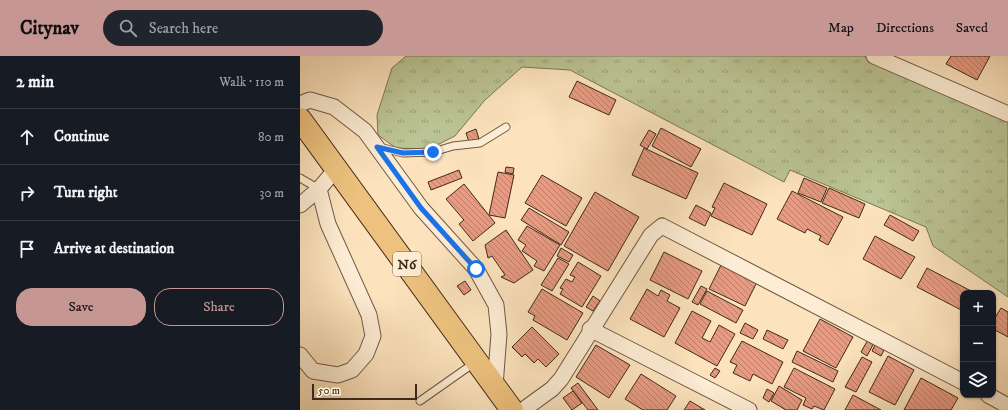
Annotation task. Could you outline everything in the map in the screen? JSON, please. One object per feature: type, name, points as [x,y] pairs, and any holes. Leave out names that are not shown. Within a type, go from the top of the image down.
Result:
[{"type":"highway","name":"N6","points":[[300,119],[512,410]]},
{"type":"street","points":[[874,56],[1008,114]]},
{"type":"street","points":[[300,104],[310,100],[334,107],[365,131],[421,208],[476,269],[496,305],[499,334],[495,386]]},
{"type":"street","points":[[300,205],[319,189],[336,168]]},
{"type":"street","points":[[300,355],[313,371],[338,375],[352,370],[366,354],[373,336],[369,315],[328,224],[319,189]]},
{"type":"street","points":[[523,410],[557,384],[590,329],[651,236],[659,228],[666,227],[960,380]]},
{"type":"street","points":[[590,329],[749,410]]},
{"type":"street","points":[[993,398],[1008,406]]},
{"type":"lane","points":[[377,147],[403,153],[433,152],[453,146],[480,143],[506,127]]},
{"type":"lane","points":[[300,178],[319,189]]},
{"type":"lane","points":[[420,401],[476,361]]},
{"type":"green space","points":[[406,56],[863,56],[1008,115],[1008,297],[933,246],[926,227],[790,170],[784,182],[570,70],[522,67],[485,100],[455,136],[429,149],[396,148],[378,135],[377,115],[392,68]]},
{"type":"building","points":[[951,56],[990,56],[977,80],[946,64]]},
{"type":"building","points":[[577,81],[616,100],[609,115],[569,97]]},
{"type":"building","points":[[661,128],[701,149],[691,167],[652,146]]},
{"type":"building","points":[[476,129],[479,139],[469,142],[466,133]]},
{"type":"building","points":[[649,130],[656,134],[647,149],[640,145]]},
{"type":"building","points":[[644,148],[698,173],[686,199],[632,175]]},
{"type":"building","points":[[506,167],[514,168],[513,174],[505,172]]},
{"type":"building","points":[[459,170],[462,178],[431,190],[428,182]]},
{"type":"building","points":[[498,172],[514,175],[505,218],[489,215]]},
{"type":"building","points":[[542,175],[582,198],[566,226],[525,203]]},
{"type":"building","points":[[804,178],[827,188],[821,202],[798,193]]},
{"type":"building","points":[[724,183],[767,204],[752,235],[711,216],[715,208],[712,207]]},
{"type":"building","points":[[464,184],[495,223],[473,241],[459,224],[464,220],[446,199]]},
{"type":"building","points":[[829,188],[865,204],[859,218],[822,203]]},
{"type":"building","points":[[792,191],[843,217],[828,245],[819,240],[821,236],[807,229],[805,233],[777,219]]},
{"type":"building","points":[[595,192],[639,217],[608,271],[564,246]]},
{"type":"building","points":[[696,205],[711,213],[705,226],[689,218]]},
{"type":"building","points":[[529,208],[569,232],[561,245],[521,220]]},
{"type":"building","points":[[890,215],[919,231],[913,241],[884,225]]},
{"type":"building","points":[[527,226],[560,245],[544,271],[534,266],[537,261],[522,251],[526,245],[518,240]]},
{"type":"building","points":[[506,230],[533,270],[514,283],[501,277],[505,275],[492,256],[488,258],[485,245]]},
{"type":"building","points":[[875,236],[915,257],[901,279],[863,259]]},
{"type":"building","points":[[561,248],[573,255],[569,262],[557,256]]},
{"type":"building","points":[[664,252],[702,271],[688,299],[650,280]]},
{"type":"building","points":[[558,258],[569,264],[552,291],[541,285]]},
{"type":"building","points":[[578,262],[601,276],[582,307],[560,294],[563,289],[560,288],[566,279],[572,282],[575,277],[570,275]]},
{"type":"building","points":[[722,263],[758,280],[745,306],[709,289]]},
{"type":"building","points":[[927,268],[969,290],[960,290],[960,309],[917,287]]},
{"type":"building","points":[[465,281],[471,290],[464,295],[457,286]]},
{"type":"building","points":[[701,286],[707,289],[698,305],[692,302]]},
{"type":"building","points":[[542,289],[583,313],[567,340],[533,320],[535,316],[528,312]]},
{"type":"building","points":[[647,289],[658,296],[661,290],[670,295],[667,301],[680,308],[664,337],[630,319]]},
{"type":"building","points":[[707,291],[743,310],[736,323],[700,304]]},
{"type":"building","points":[[593,296],[600,301],[593,311],[586,307]]},
{"type":"building","points":[[1001,308],[1008,312],[1008,337],[996,331],[996,316]]},
{"type":"building","points":[[692,311],[711,321],[702,338],[710,342],[719,325],[735,334],[717,366],[675,343]]},
{"type":"building","points":[[820,319],[853,337],[836,368],[803,351]]},
{"type":"building","points":[[745,323],[758,330],[753,339],[740,333]]},
{"type":"building","points":[[532,327],[559,354],[546,367],[538,359],[534,363],[525,354],[522,357],[512,347]]},
{"type":"building","points":[[767,330],[788,340],[783,349],[763,339]]},
{"type":"building","points":[[869,338],[875,341],[867,356],[861,352]]},
{"type":"building","points":[[742,341],[783,362],[772,384],[753,374],[750,381],[733,373],[737,365],[730,362]]},
{"type":"building","points":[[876,343],[885,348],[881,356],[872,351]]},
{"type":"building","points":[[596,345],[630,365],[609,398],[576,377]]},
{"type":"building","points":[[797,351],[838,371],[833,382],[792,362]]},
{"type":"building","points":[[888,356],[914,370],[895,405],[869,392]]},
{"type":"building","points":[[862,357],[872,362],[856,392],[845,387]]},
{"type":"building","points":[[715,368],[720,371],[715,378],[710,375]]},
{"type":"building","points":[[794,368],[835,389],[824,410],[814,406],[812,409],[803,405],[806,398],[784,387]]},
{"type":"building","points":[[641,374],[676,396],[667,410],[643,410],[625,399]]},
{"type":"building","points":[[921,378],[958,398],[951,410],[904,410]]},
{"type":"building","points":[[578,383],[598,410],[588,410],[571,388]]},
{"type":"building","points":[[779,386],[802,400],[797,410],[786,410],[771,401]]},
{"type":"building","points":[[767,389],[774,393],[769,402],[763,398]]},
{"type":"building","points":[[573,391],[582,403],[572,410],[563,398]]},
{"type":"building","points":[[853,395],[881,410],[845,410]]},
{"type":"building","points":[[690,401],[705,410],[684,410]]},
{"type":"route","points":[[433,152],[403,153],[377,147],[404,187],[421,208],[476,269]]}]
